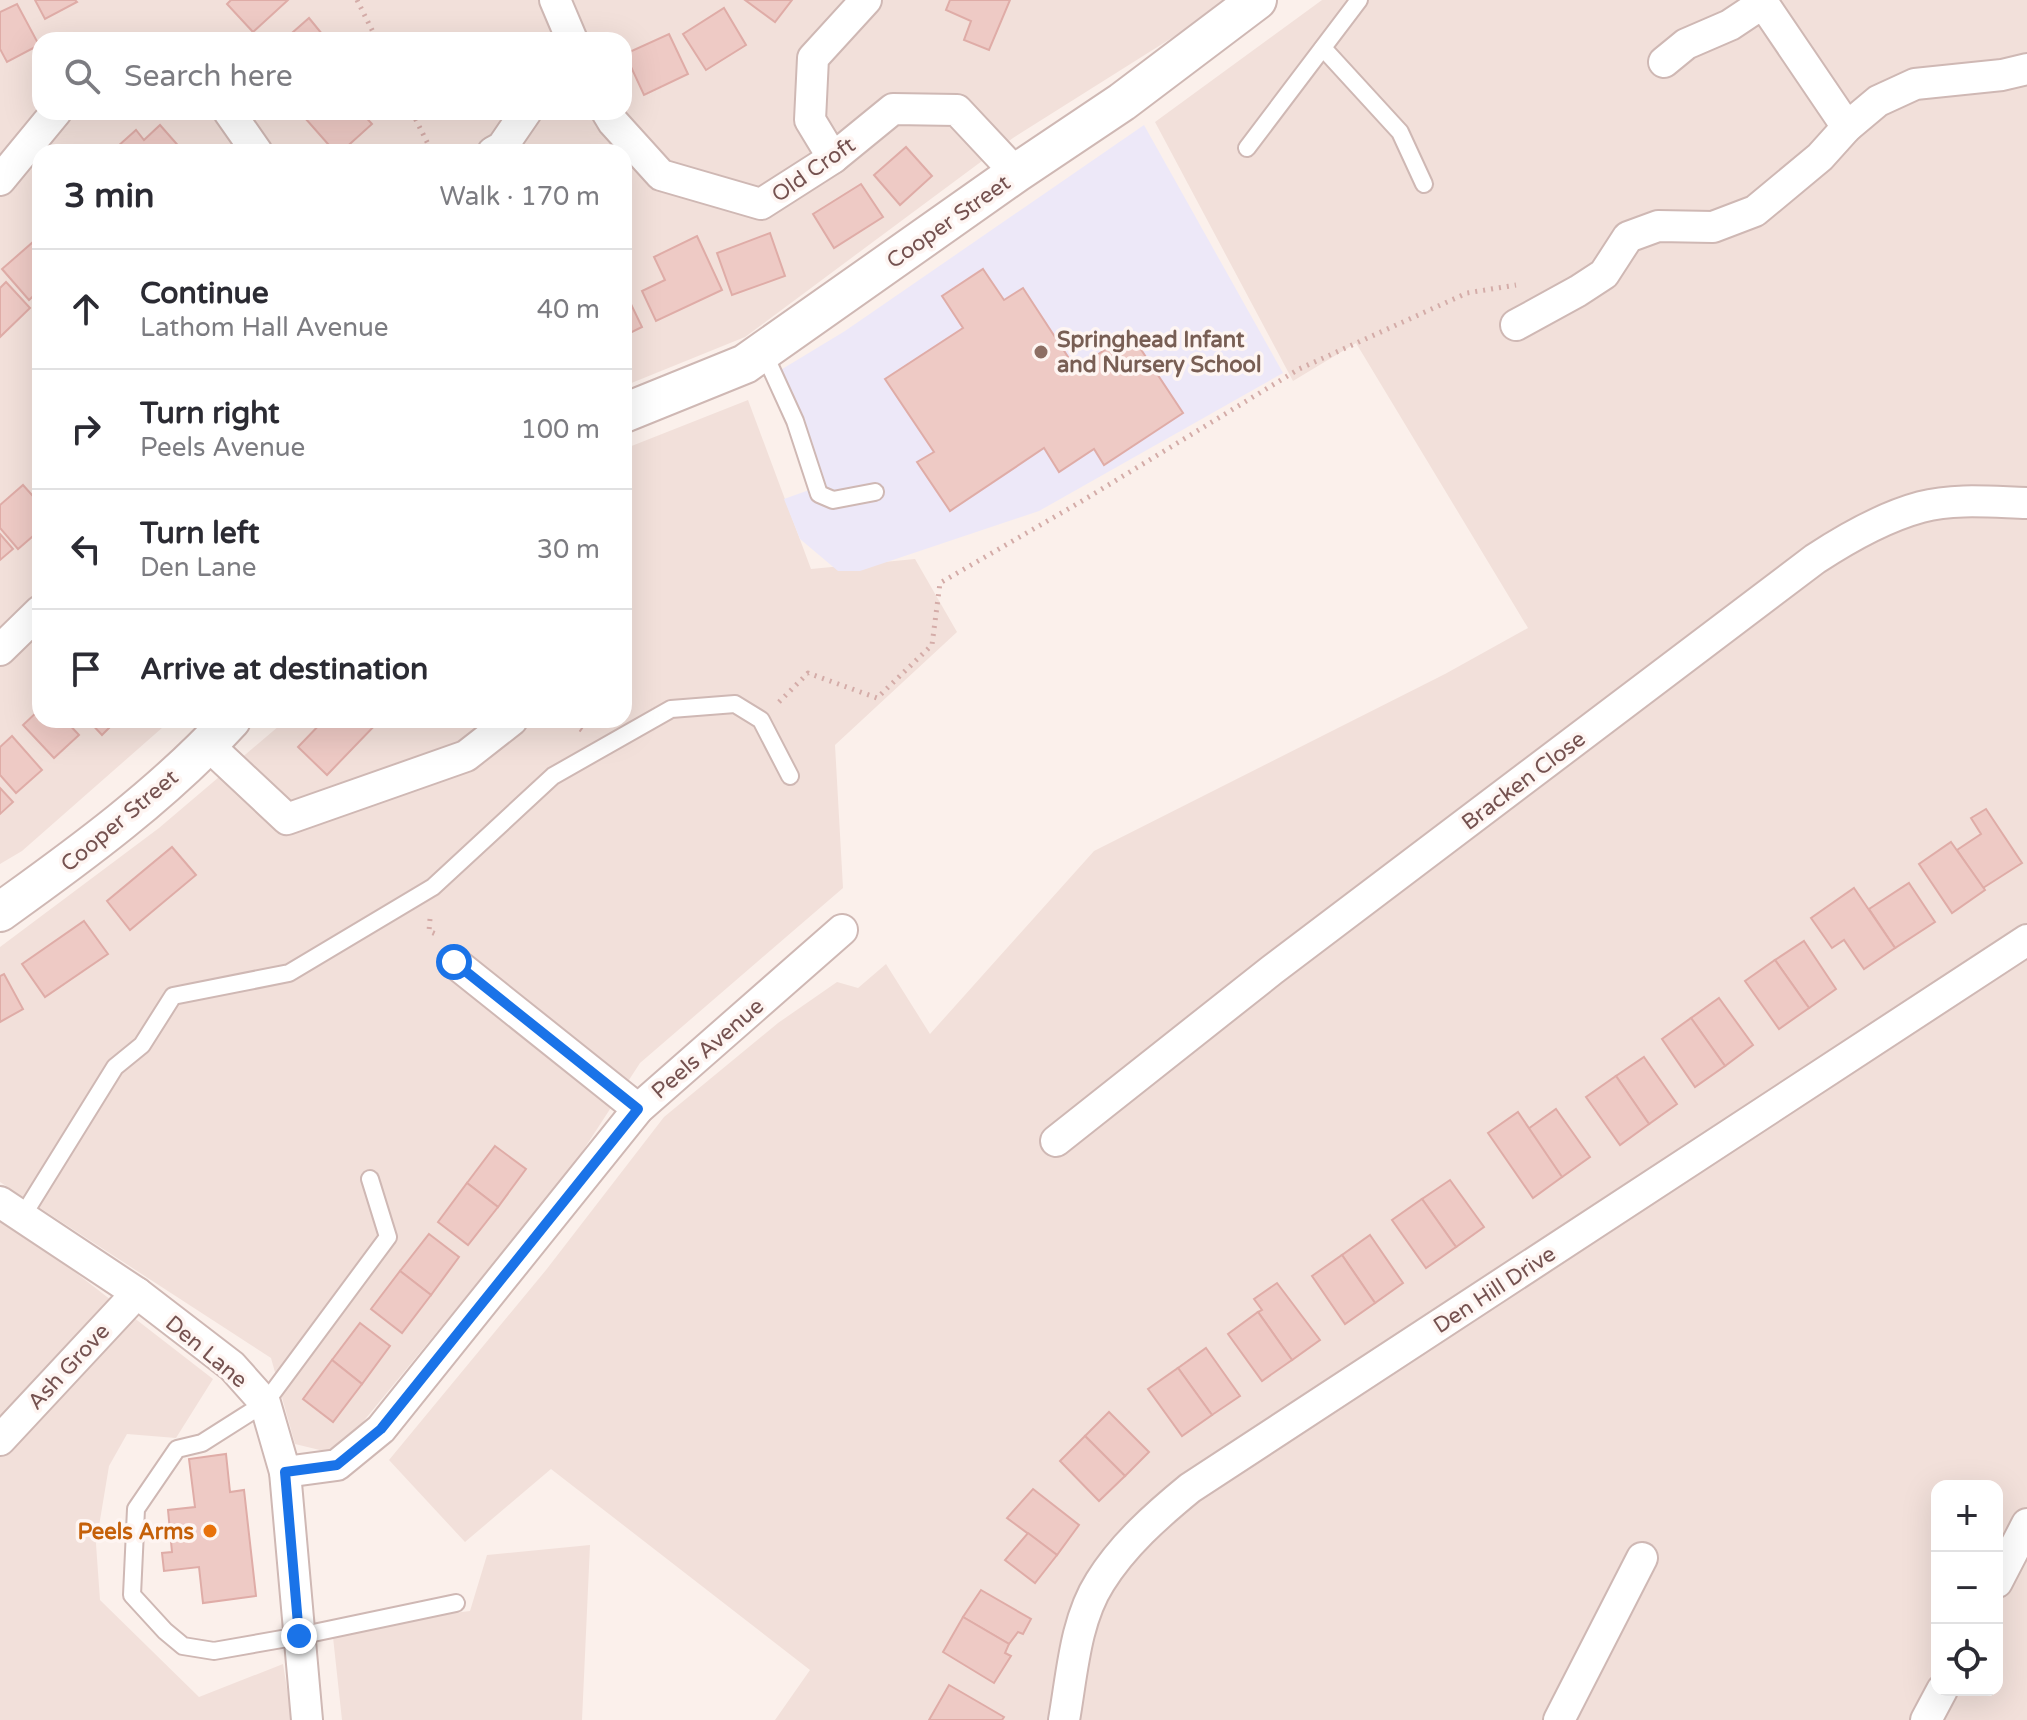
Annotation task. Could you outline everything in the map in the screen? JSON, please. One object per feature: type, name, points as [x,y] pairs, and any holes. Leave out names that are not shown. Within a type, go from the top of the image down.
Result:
[{"type":"street","points":[[555,0],[569,32]]},
{"type":"street","points":[[833,158],[810,120],[813,58],[866,0]]},
{"type":"street","name":"Cooper Street","points":[[632,410],[745,364],[1122,102],[1257,0]]},
{"type":"street","points":[[1664,62],[1686,44],[1730,25],[1764,2],[1847,127]]},
{"type":"street","points":[[1516,325],[1604,274],[1628,237],[1658,226],[1713,227],[1755,211],[1820,157],[1847,127],[1878,101],[1915,84],[2002,75],[2027,69]]},
{"type":"street","name":"Old Croft","points":[[612,120],[661,175],[761,204],[833,158],[893,109],[957,110],[1016,173]]},
{"type":"street","points":[[0,180],[49,120]]},
{"type":"street","points":[[235,120],[251,144]]},
{"type":"street","points":[[504,144],[521,120]]},
{"type":"street","name":"Bracken Close","points":[[1056,1141],[1272,970],[1815,559],[1844,540],[1920,507],[1976,502],[2027,503]]},
{"type":"street","points":[[0,650],[32,619]]},
{"type":"street","points":[[219,732],[287,819],[466,756],[502,728]]},
{"type":"street","name":"Cooper Street","points":[[0,912],[88,850],[219,732]]},
{"type":"street","name":"Peels Avenue","points":[[285,1472],[337,1465],[381,1429],[638,1109],[842,930]]},
{"type":"street","name":"Den Hill Drive","points":[[1064,1720],[1085,1615],[1099,1583],[1154,1518],[1190,1488],[2027,940]]},
{"type":"street","points":[[454,962],[638,1109]]},
{"type":"street","name":"Den Lane","points":[[11,1209],[137,1293],[232,1366],[265,1403],[285,1472],[307,1720]]},
{"type":"street","name":"Ash Grove","points":[[0,1440],[137,1293]]},
{"type":"street","points":[[2003,1570],[2027,1524]]},
{"type":"street","points":[[1559,1720],[1642,1558]]},
{"type":"street","points":[[1926,1720],[1939,1696]]},
{"type":"lane","points":[[1247,148],[1359,0]]},
{"type":"lane","points":[[1323,48],[1400,132],[1424,184]]},
{"type":"lane","points":[[763,351],[795,421],[819,494],[833,500],[875,492]]},
{"type":"lane","points":[[11,1209],[115,1067],[142,1045],[173,996],[289,973],[433,887],[553,776],[671,709],[735,704],[761,720],[790,776]]},
{"type":"lane","points":[[370,1179],[388,1237],[265,1403],[202,1443],[177,1449],[168,1461],[136,1509],[132,1595],[183,1646],[214,1651],[456,1603]]},
{"type":"path","points":[[357,0],[373,32]]},
{"type":"path","points":[[416,120],[428,144]]},
{"type":"path","points":[[761,720],[808,673],[877,698],[932,645],[940,583],[1299,369],[1467,293],[1555,279],[1569,297]]},
{"type":"path","points":[[433,887],[429,931],[444,937],[454,962]]},
{"type":"shaded area","points":[[0,0],[1232,0],[1013,138],[745,337],[632,383],[632,144],[32,144],[32,728],[162,728],[22,851],[0,864]]},
{"type":"shaded area","points":[[1322,0],[2027,0],[2027,1720],[775,1720],[810,1670],[551,1469],[465,1542],[389,1460],[546,1270],[664,1117],[778,1023],[837,982],[858,988],[886,964],[930,1034],[1094,851],[1445,674],[1528,628],[1356,343],[1293,381],[1155,122]]},
{"type":"shaded area","name":"Springhead Infant and Nursery School","points":[[1144,125],[1283,373],[1039,511],[860,571],[838,571],[800,539],[784,499],[812,489],[774,374],[845,331]]},
{"type":"shaded area","points":[[748,400],[811,569],[915,559],[957,632],[835,745],[843,888],[640,1063],[571,1169],[362,1423],[328,1452],[295,1444],[271,1358],[0,1182],[0,947],[159,828],[277,728],[632,728],[632,446]]},
{"type":"shaded area","points":[[0,1214],[213,1379],[176,1438],[127,1434],[109,1466],[96,1544],[100,1600],[199,1697],[283,1664],[292,1720],[0,1720]]},
{"type":"shaded area","points":[[590,1545],[582,1720],[342,1720],[332,1628],[470,1611],[487,1555]]},
{"type":"building","points":[[35,0],[75,0],[77,2],[45,19]]},
{"type":"building","points":[[231,0],[288,0],[253,32],[227,4]]},
{"type":"building","points":[[745,0],[792,0],[775,22]]},
{"type":"building","points":[[950,0],[1010,0],[989,50],[964,40],[971,21],[946,10]]},
{"type":"building","points":[[17,4],[32,32],[32,49],[7,62],[0,49],[0,12]]},
{"type":"building","points":[[724,8],[746,45],[706,70],[683,34]]},
{"type":"building","points":[[309,18],[320,32],[293,32]]},
{"type":"building","points":[[669,34],[688,74],[644,95],[632,69],[632,51]]},
{"type":"building","points":[[307,120],[368,120],[372,124],[350,144],[328,144]]},
{"type":"building","points":[[160,125],[177,144],[120,144],[136,130],[144,140]]},
{"type":"building","points":[[906,147],[932,176],[900,205],[874,175]]},
{"type":"building","points":[[861,184],[883,217],[834,248],[813,214]]},
{"type":"building","points":[[770,233],[785,276],[732,295],[717,253]]},
{"type":"building","points":[[697,236],[722,290],[656,321],[642,291],[665,280],[654,257]]},
{"type":"building","points":[[32,243],[32,297],[29,300],[2,269]]},
{"type":"building","points":[[983,269],[1004,300],[1023,288],[1076,369],[1130,333],[1183,413],[1104,465],[1094,449],[1059,472],[1044,448],[950,511],[917,462],[934,452],[885,379],[963,328],[942,296]]},
{"type":"building","points":[[6,282],[30,308],[0,337],[0,288]]},
{"type":"building","points":[[632,306],[642,327],[632,332]]},
{"type":"building","points":[[23,485],[32,495],[32,537],[18,549],[0,528],[0,505]]},
{"type":"building","points":[[0,534],[13,549],[0,560]]},
{"type":"building","points":[[32,717],[32,728],[72,728],[79,735],[54,758],[23,725]]},
{"type":"building","points":[[95,728],[109,728],[102,735]]},
{"type":"building","points":[[316,728],[372,728],[327,775],[298,747]]},
{"type":"building","points":[[12,736],[42,770],[16,793],[0,775],[0,747]]},
{"type":"building","points":[[0,788],[13,802],[0,814]]},
{"type":"building","points":[[1986,809],[2022,863],[1983,888],[1957,850],[1981,834],[1971,818]]},
{"type":"building","points":[[1951,842],[1985,890],[1952,913],[1919,864]]},
{"type":"building","points":[[172,847],[196,875],[130,930],[107,901]]},
{"type":"building","points":[[1909,883],[1935,922],[1895,948],[1869,909]]},
{"type":"building","points":[[1854,888],[1895,948],[1864,969],[1844,940],[1832,948],[1811,918]]},
{"type":"building","points":[[84,921],[108,954],[45,997],[22,964]]},
{"type":"building","points":[[1804,941],[1836,989],[1809,1008],[1775,960]]},
{"type":"building","points":[[1775,960],[1809,1008],[1779,1029],[1745,981]]},
{"type":"building","points":[[4,974],[23,1009],[0,1022],[0,976]]},
{"type":"building","points":[[1719,998],[1753,1045],[1725,1066],[1691,1018]]},
{"type":"building","points":[[1691,1018],[1725,1066],[1695,1087],[1662,1039]]},
{"type":"building","points":[[1644,1057],[1677,1104],[1649,1124],[1616,1076]]},
{"type":"building","points":[[1616,1076],[1649,1124],[1620,1145],[1586,1097]]},
{"type":"building","points":[[1556,1109],[1590,1157],[1562,1177],[1528,1129]]},
{"type":"building","points":[[1518,1112],[1562,1177],[1533,1198],[1488,1133]]},
{"type":"building","points":[[495,1146],[526,1169],[498,1207],[467,1183]]},
{"type":"building","points":[[1450,1180],[1484,1227],[1456,1247],[1422,1199]]},
{"type":"building","points":[[467,1183],[498,1207],[468,1245],[438,1222]]},
{"type":"building","points":[[1422,1199],[1456,1247],[1426,1268],[1392,1220]]},
{"type":"building","points":[[429,1234],[459,1257],[431,1295],[400,1271]]},
{"type":"building","points":[[1370,1235],[1403,1283],[1375,1303],[1342,1255]]},
{"type":"building","points":[[1342,1255],[1375,1303],[1345,1324],[1312,1276]]},
{"type":"building","points":[[400,1271],[431,1295],[402,1333],[371,1309]]},
{"type":"building","points":[[1277,1283],[1320,1340],[1292,1360],[1258,1312],[1262,1310],[1254,1299]]},
{"type":"building","points":[[1258,1312],[1292,1360],[1262,1381],[1228,1334]]},
{"type":"building","points":[[360,1323],[390,1346],[362,1384],[332,1360]]},
{"type":"building","points":[[1206,1348],[1240,1396],[1212,1415],[1178,1368]]},
{"type":"building","points":[[332,1360],[362,1384],[333,1422],[303,1399]]},
{"type":"building","points":[[1178,1368],[1212,1415],[1182,1436],[1148,1389]]},
{"type":"building","points":[[1109,1412],[1149,1452],[1125,1476],[1085,1436]]},
{"type":"building","points":[[1085,1436],[1125,1476],[1099,1501],[1060,1461]]},
{"type":"building","name":"Peels Arms","points":[[226,1454],[230,1492],[244,1490],[256,1596],[203,1603],[199,1567],[164,1571],[162,1553],[172,1552],[168,1510],[195,1507],[189,1459]]},
{"type":"building","points":[[1033,1489],[1079,1525],[1057,1555],[1007,1518]]},
{"type":"building","points":[[1028,1533],[1057,1555],[1035,1583],[1005,1560]]},
{"type":"building","points":[[981,1590],[1031,1619],[1023,1634],[1018,1632],[1009,1644],[963,1617]]},
{"type":"building","points":[[963,1617],[1009,1644],[1005,1653],[1011,1656],[994,1683],[943,1652]]},
{"type":"building","points":[[949,1685],[1004,1717],[1002,1720],[929,1720]]},
{"type":"place","name":"Springhead Infant and Nursery School","points":[[1041,352]]},
{"type":"place","name":"Peels Arms","points":[[210,1531]]},
{"type":"route","points":[[299,1636],[285,1472],[337,1465],[381,1429],[638,1109],[454,962]]}]
